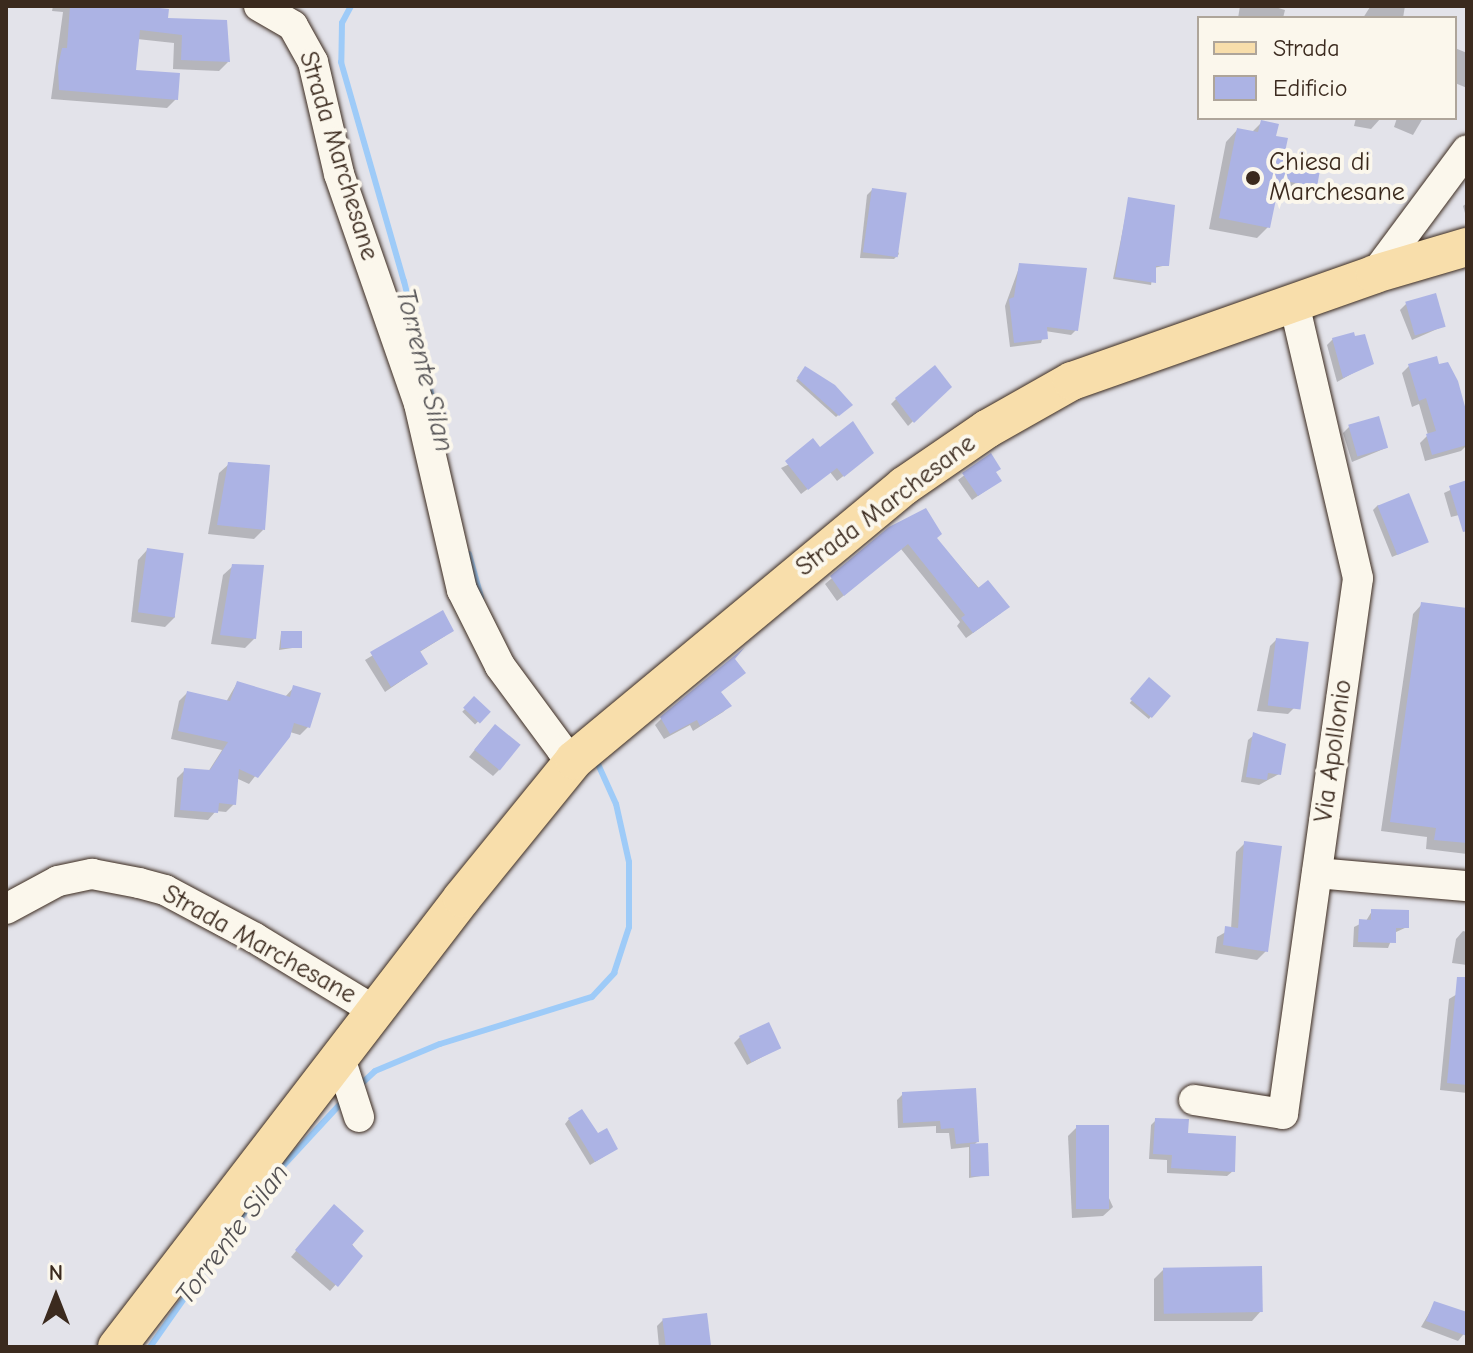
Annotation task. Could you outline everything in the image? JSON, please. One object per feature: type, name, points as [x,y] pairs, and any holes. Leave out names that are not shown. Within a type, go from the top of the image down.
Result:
[{"type":"main road","name":"Strada Marchesane","points":[[117,1347],[375,1011],[574,760],[904,486],[987,429],[1072,381],[1375,274],[1467,247]]},
{"type":"street","name":"Strada Marchesane","points":[[259,6],[293,26],[313,62],[339,174],[419,404],[462,590],[500,666],[562,750],[574,760]]},
{"type":"street","points":[[1375,274],[1467,150]]},
{"type":"street","name":"Via Apollonio","points":[[1194,1100],[1283,1114],[1358,578],[1294,303]]},
{"type":"street","points":[[1317,873],[1467,886]]},
{"type":"street","name":"Strada Marchesane","points":[[6,909],[58,881],[92,874],[165,890],[242,931],[375,1011]]},
{"type":"street","points":[[340,1058],[359,1117]]},
{"type":"building","points":[[70,6],[141,6],[169,9],[168,18],[227,20],[230,62],[181,60],[182,35],[140,30],[136,70],[180,73],[178,100],[59,90],[58,66],[62,48],[67,48]]},
{"type":"building","name":"Chiesa di Marchesane","points":[[1261,120],[1279,124],[1276,136],[1288,138],[1285,152],[1311,158],[1309,168],[1320,170],[1317,187],[1280,180],[1270,228],[1219,218],[1237,128],[1258,132]]},
{"type":"building","points":[[872,188],[907,193],[898,257],[863,252]]},
{"type":"building","points":[[1128,197],[1175,205],[1169,266],[1156,266],[1156,283],[1115,277]]},
{"type":"building","points":[[1019,263],[1087,268],[1078,331],[1047,327],[1048,339],[1014,343],[1009,299],[1014,297]]},
{"type":"building","points":[[1436,293],[1446,327],[1415,335],[1405,302]]},
{"type":"building","points":[[1354,332],[1355,336],[1365,334],[1374,364],[1343,378],[1332,338]]},
{"type":"building","points":[[1437,356],[1439,364],[1448,362],[1458,381],[1467,414],[1467,445],[1432,455],[1426,434],[1436,431],[1426,398],[1419,401],[1408,364]]},
{"type":"building","points":[[935,365],[952,387],[914,423],[895,398]]},
{"type":"building","points":[[805,366],[835,385],[853,405],[839,416],[797,378]]},
{"type":"building","points":[[1379,416],[1388,448],[1357,457],[1348,425]]},
{"type":"building","points":[[853,421],[874,453],[844,477],[837,468],[808,490],[785,461],[813,438],[820,447]]},
{"type":"building","points":[[991,453],[1001,469],[996,472],[1002,481],[978,496],[962,473]]},
{"type":"building","points":[[228,462],[270,465],[265,530],[217,525]]},
{"type":"building","points":[[1467,480],[1467,531],[1463,532],[1449,486]]},
{"type":"building","points":[[1409,493],[1429,542],[1397,555],[1377,506]]},
{"type":"building","points":[[926,508],[942,534],[937,538],[978,588],[988,580],[1010,607],[973,633],[961,618],[965,615],[908,544],[844,596],[830,576],[889,527]]},
{"type":"building","points":[[147,548],[184,553],[175,618],[138,612]]},
{"type":"building","points":[[232,564],[264,565],[256,639],[220,635]]},
{"type":"building","points":[[1421,602],[1467,608],[1467,843],[1434,840],[1436,828],[1390,822]]},
{"type":"building","points":[[443,610],[454,631],[420,651],[428,664],[391,687],[370,652]]},
{"type":"building","points":[[281,631],[302,631],[302,648],[281,648]]},
{"type":"building","points":[[1276,638],[1309,642],[1300,710],[1268,705]]},
{"type":"building","points":[[745,647],[735,659],[746,673],[721,692],[732,706],[700,726],[697,720],[670,734],[660,717]]},
{"type":"building","points":[[1149,677],[1171,696],[1152,718],[1130,699]]},
{"type":"building","points":[[237,681],[290,697],[293,685],[321,693],[310,728],[294,723],[290,737],[258,778],[239,769],[236,805],[219,803],[218,813],[180,810],[184,768],[210,770],[228,742],[178,731],[187,691],[230,701]]},
{"type":"building","points":[[474,696],[491,712],[480,723],[463,708]]},
{"type":"building","points":[[495,724],[521,745],[500,770],[474,750]]},
{"type":"building","points":[[1253,732],[1286,744],[1281,775],[1268,773],[1267,780],[1246,777]]},
{"type":"building","points":[[1244,841],[1282,846],[1268,952],[1223,945],[1225,926],[1238,928]]},
{"type":"building","points":[[1371,909],[1409,910],[1409,928],[1396,928],[1396,943],[1358,942],[1359,919],[1371,920]]},
{"type":"building","points":[[1457,977],[1467,977],[1467,1085],[1447,1083]]},
{"type":"building","points":[[769,1022],[781,1048],[751,1062],[739,1036]]},
{"type":"building","points":[[976,1088],[979,1142],[956,1144],[954,1128],[941,1129],[940,1121],[903,1123],[902,1092]]},
{"type":"building","points":[[582,1109],[598,1133],[607,1128],[618,1149],[595,1162],[568,1118]]},
{"type":"building","points":[[1155,1118],[1189,1119],[1188,1133],[1236,1136],[1235,1172],[1171,1168],[1172,1155],[1153,1154]]},
{"type":"building","points":[[1076,1125],[1109,1125],[1109,1209],[1076,1209]]},
{"type":"building","points":[[988,1143],[989,1176],[971,1177],[970,1144]]},
{"type":"building","points":[[334,1204],[364,1231],[352,1245],[363,1256],[338,1287],[295,1250]]},
{"type":"building","points":[[1262,1266],[1263,1312],[1164,1314],[1163,1268]]},
{"type":"building","points":[[1434,1301],[1467,1312],[1467,1336],[1426,1321]]},
{"type":"building","points":[[707,1313],[711,1346],[666,1347],[662,1318]]},
{"type":"waterway","name":"Torrente Silan","points":[[351,6],[342,23],[341,62],[404,281],[441,434]]},
{"type":"waterway","name":"Torrente Silan","points":[[469,554],[481,597]]},
{"type":"waterway","points":[[358,1087],[375,1071],[440,1044],[592,997],[614,973],[629,927],[629,862],[616,804],[597,762]]},
{"type":"waterway","name":"Torrente Silan","points":[[150,1347],[259,1192],[344,1100]]},
{"type":"place","name":"Chiesa di Marchesane","points":[[1253,178]]}]
